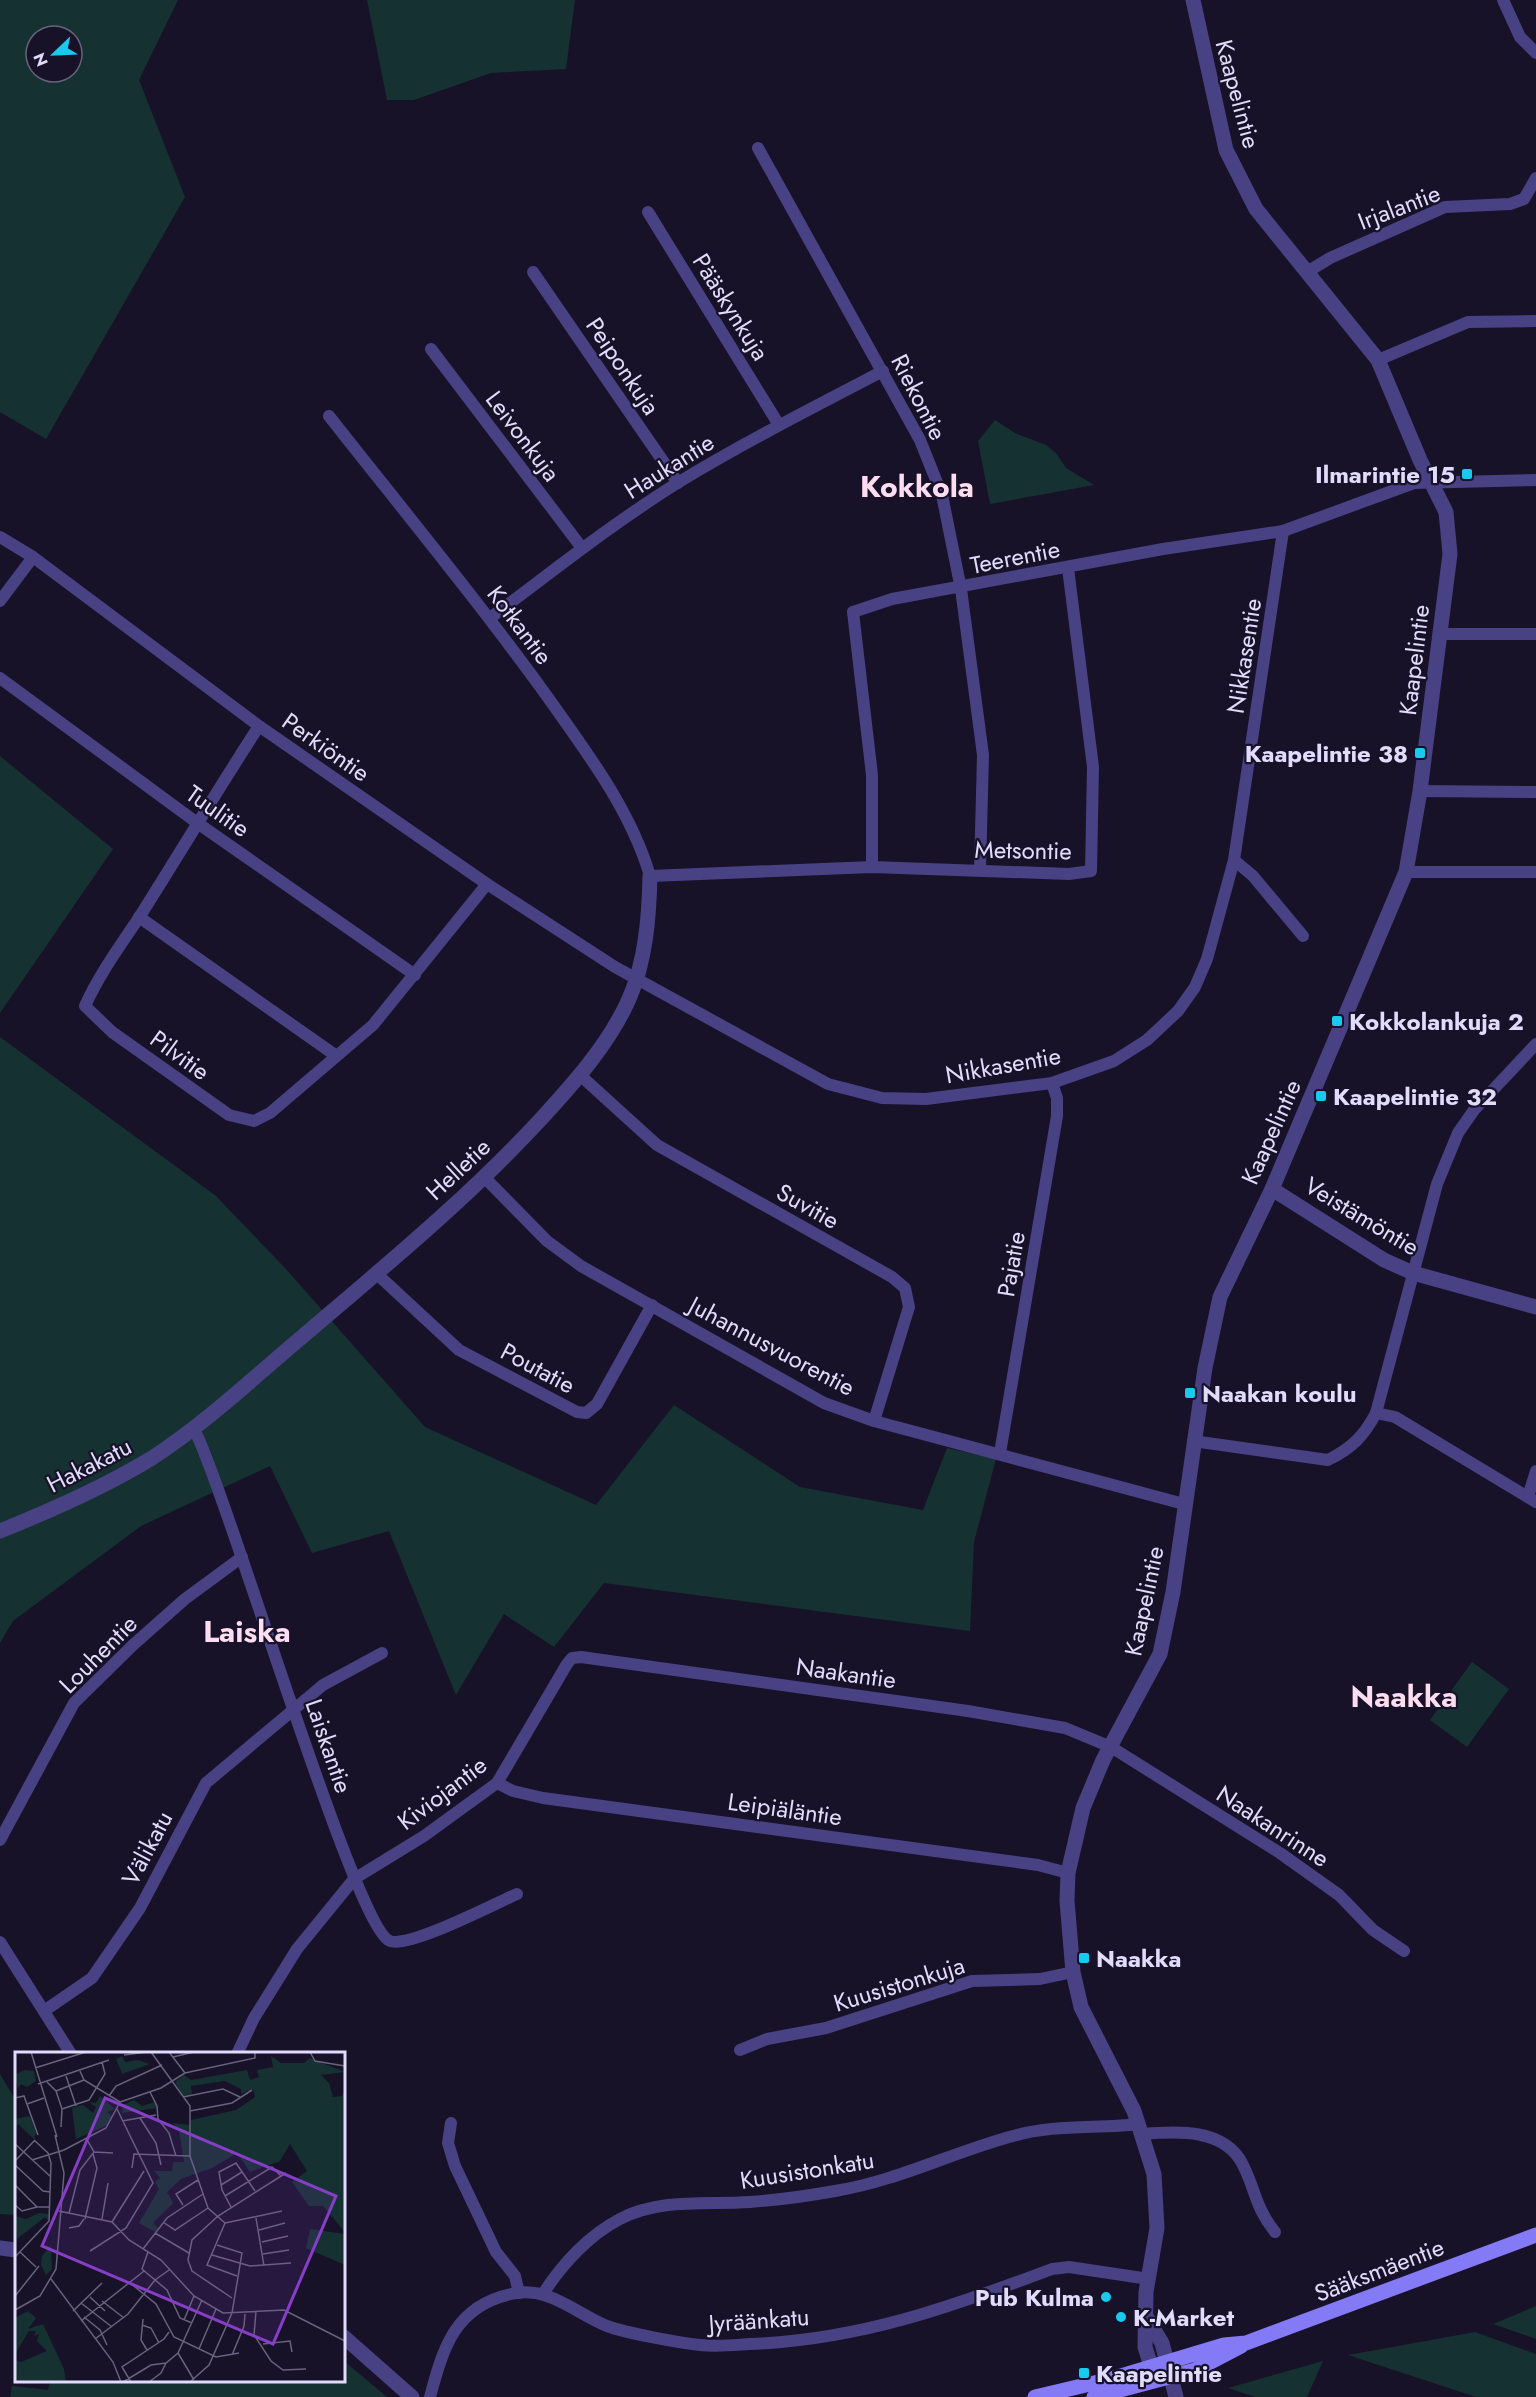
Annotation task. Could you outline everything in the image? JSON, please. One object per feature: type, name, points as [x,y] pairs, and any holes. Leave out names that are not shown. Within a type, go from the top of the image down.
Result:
[{"type":"main road","name":"Sääksmäentie","points":[[1094,2397],[1169,2378],[1205,2365],[1246,2343],[1533,2238]]},
{"type":"main road","name":"Sääksmäentie","points":[[1035,2397],[1111,2379],[1167,2360],[1224,2345],[1246,2343]]},
{"type":"street","name":"Kaapelintie","points":[[1151,2366],[1145,2347],[1149,2278],[1157,2228],[1154,2174],[1141,2129],[1081,2007],[1072,1972],[1067,1901],[1068,1873],[1083,1808],[1110,1747],[1160,1654],[1173,1592],[1193,1442],[1218,1303],[1272,1189],[1406,872],[1420,791],[1450,554],[1450,532],[1446,512],[1378,360],[1256,209],[1226,150],[1193,0]]},
{"type":"street","points":[[1503,0],[1520,37],[1536,53]]},
{"type":"street","name":"Riekontie","points":[[758,148],[883,370],[920,440],[942,495],[961,588],[983,756],[980,870]]},
{"type":"street","name":"Irjalantie","points":[[1307,272],[1340,253],[1445,207],[1510,204],[1531,191],[1536,178]]},
{"type":"street","name":"Pääskynkuja","points":[[648,212],[779,425]]},
{"type":"street","name":"Peiponkuja","points":[[533,272],[678,483]]},
{"type":"street","points":[[1378,360],[1468,322],[1536,321]]},
{"type":"street","name":"Leivonkuja","points":[[431,349],[582,548]]},
{"type":"street","name":"Haukantie","points":[[490,618],[582,548],[678,483],[779,425],[883,370]]},
{"type":"street","name":"Kotkantie","points":[[329,416],[490,618],[573,734],[621,809],[642,849],[650,876]]},
{"type":"street","name":"Teerentie","points":[[872,867],[872,775],[853,612],[892,600],[1163,549],[1283,531],[1414,483],[1536,480]]},
{"type":"street","name":"Nikkasentie","points":[[637,978],[799,1071],[828,1084],[871,1096],[926,1099],[1052,1083],[1114,1061],[1148,1040],[1178,1011],[1195,987],[1207,959],[1234,860],[1283,531]]},
{"type":"street","name":"Perkiöntie","points":[[0,537],[33,557],[259,726],[487,884],[615,967],[637,978]]},
{"type":"street","points":[[0,601],[33,557]]},
{"type":"street","name":"Metsontie","points":[[650,876],[872,867],[1069,874],[1091,871],[1093,767],[1068,568]]},
{"type":"street","points":[[1440,634],[1536,634]]},
{"type":"street","name":"Tuulitie","points":[[0,678],[196,822],[415,975]]},
{"type":"street","name":"Pilvitie","points":[[259,726],[196,822],[140,916],[100,974],[85,1006],[112,1032],[229,1115],[254,1121],[270,1113],[335,1055],[373,1026],[487,884]]},
{"type":"street","points":[[1420,791],[1536,792]]},
{"type":"street","points":[[1234,860],[1253,876],[1304,936]]},
{"type":"street","points":[[1406,872],[1536,872]]},
{"type":"street","name":"Helletie","points":[[194,1429],[376,1274],[484,1177],[581,1076],[628,1000],[637,978],[647,929],[650,876]]},
{"type":"street","points":[[140,916],[335,1055]]},
{"type":"street","points":[[1193,1442],[1328,1460],[1348,1450],[1365,1434],[1376,1413],[1437,1184],[1458,1133],[1474,1110],[1536,1044]]},
{"type":"street","name":"Suvitie","points":[[581,1076],[657,1145],[892,1277],[905,1288],[909,1307],[874,1421]]},
{"type":"street","name":"Pajatie","points":[[1000,1453],[1057,1116],[1057,1098],[1052,1083]]},
{"type":"street","name":"Juhannusvuorentie","points":[[484,1177],[547,1241],[581,1266],[824,1403],[874,1421],[1184,1504]]},
{"type":"street","name":"Veistämöntie","points":[[1272,1189],[1384,1260],[1413,1273],[1536,1307]]},
{"type":"street","name":"Poutatie","points":[[376,1274],[459,1350],[577,1412],[586,1413],[597,1404],[652,1305]]},
{"type":"street","points":[[1376,1413],[1395,1418],[1532,1500],[1536,1472]]},
{"type":"street","name":"Hakakatu","points":[[0,1531],[49,1510],[150,1459],[194,1429]]},
{"type":"street","name":"Laiskantie","points":[[194,1429],[242,1557],[354,1879],[380,1932],[389,1940],[402,1942],[517,1894]]},
{"type":"street","name":"Louhentie","points":[[0,1840],[74,1703],[132,1645],[185,1599],[242,1557]]},
{"type":"street","name":"Välikatu","points":[[45,2012],[92,1978],[140,1908],[206,1783],[323,1685],[382,1653]]},
{"type":"street","name":"Naakantie","points":[[572,1658],[581,1657],[637,1664],[968,1711],[1065,1728],[1110,1747]]},
{"type":"street","name":"Kiviojantie","points":[[354,1879],[424,1836],[497,1783],[546,1697],[572,1658]]},
{"type":"street","name":"Naakanrinne","points":[[1110,1747],[1288,1859],[1339,1895],[1373,1930],[1404,1952]]},
{"type":"street","name":"Leipiäläntie","points":[[497,1783],[513,1791],[543,1798],[1038,1865],[1068,1873]]},
{"type":"street","points":[[238,2052],[260,2009],[297,1949],[354,1879]]},
{"type":"street","points":[[0,1942],[70,2052]]},
{"type":"street","name":"Kuusistonkuja","points":[[740,2050],[767,2039],[826,2028],[972,1981],[1040,1979],[1072,1972]]},
{"type":"street","points":[[451,2123],[448,2143],[455,2166],[496,2252],[515,2276],[519,2293]]},
{"type":"street","name":"Kuusistonkatu","points":[[543,2294],[556,2273],[593,2236],[621,2218],[646,2209],[669,2204],[784,2199],[838,2191],[884,2180],[1013,2135],[1054,2128],[1192,2132],[1225,2145],[1242,2163],[1260,2213],[1275,2232]]},
{"type":"street","points":[[0,2248],[15,2250]]},
{"type":"street","name":"Jyräänkatu","points":[[430,2397],[442,2352],[454,2330],[469,2313],[496,2298],[519,2293],[543,2294],[608,2326],[700,2345],[725,2345],[772,2343],[821,2337],[907,2321],[1052,2270],[1069,2267],[1149,2278]]},
{"type":"street","points":[[1147,2318],[1162,2343],[1169,2378],[1176,2397]]},
{"type":"street","points":[[345,2338],[412,2397]]},
{"type":"street","points":[[1151,2366],[1158,2373],[1169,2378]]},
{"type":"green space","points":[[0,0],[178,0],[139,80],[185,197],[46,439],[0,412]]},
{"type":"green space","points":[[367,0],[575,0],[566,69],[491,73],[414,100],[387,100]]},
{"type":"green space","points":[[995,420],[1015,433],[1046,445],[1056,453],[1066,468],[1094,485],[990,504],[978,441]]},
{"type":"green space","points":[[0,756],[113,849],[0,1013]]},
{"type":"green space","points":[[0,1037],[216,1196],[286,1269],[425,1427],[596,1505],[674,1405],[800,1487],[923,1510],[947,1448],[996,1459],[974,1542],[970,1631],[604,1583],[554,1647],[504,1614],[456,1695],[389,1531],[312,1553],[270,1466],[141,1526],[13,1621],[0,1643]]},
{"type":"green space","points":[[1472,1662],[1509,1689],[1467,1747],[1430,1720]]},
{"type":"green space","points":[[0,2074],[15,2099],[15,2215],[0,2214]]},
{"type":"green space","points":[[1536,2306],[1536,2339],[1493,2324]]},
{"type":"green space","points":[[1475,2332],[1536,2354],[1536,2397],[1476,2397],[1348,2355]]},
{"type":"green space","points":[[1323,2361],[1307,2397],[1255,2397],[1228,2388]]},
{"type":"green space","points":[[345,2362],[387,2397],[10,2397],[12,2386],[48,2390],[50,2382],[345,2382]]},
{"type":"place","name":"Ilmarintie 15","points":[[1467,474]]},
{"type":"place","name":"Kaapelintie 38","points":[[1420,753]]},
{"type":"place","name":"Kokkolankuja 2","points":[[1337,1021]]},
{"type":"place","name":"Kaapelintie 32","points":[[1321,1096]]},
{"type":"place","name":"Naakan koulu","points":[[1190,1393]]},
{"type":"place","name":"Naakka","points":[[1084,1958]]},
{"type":"place","name":"Pub Kulma","points":[[1106,2297]]},
{"type":"place","name":"K-Market","points":[[1121,2317]]},
{"type":"place","name":"Kaapelintie","points":[[1084,2373]]},
{"type":"district","name":"Kokkola","points":[[917,486]]},
{"type":"district","name":"Laiska","points":[[247,1631]]},
{"type":"district","name":"Naakka","points":[[1404,1696]]}]
